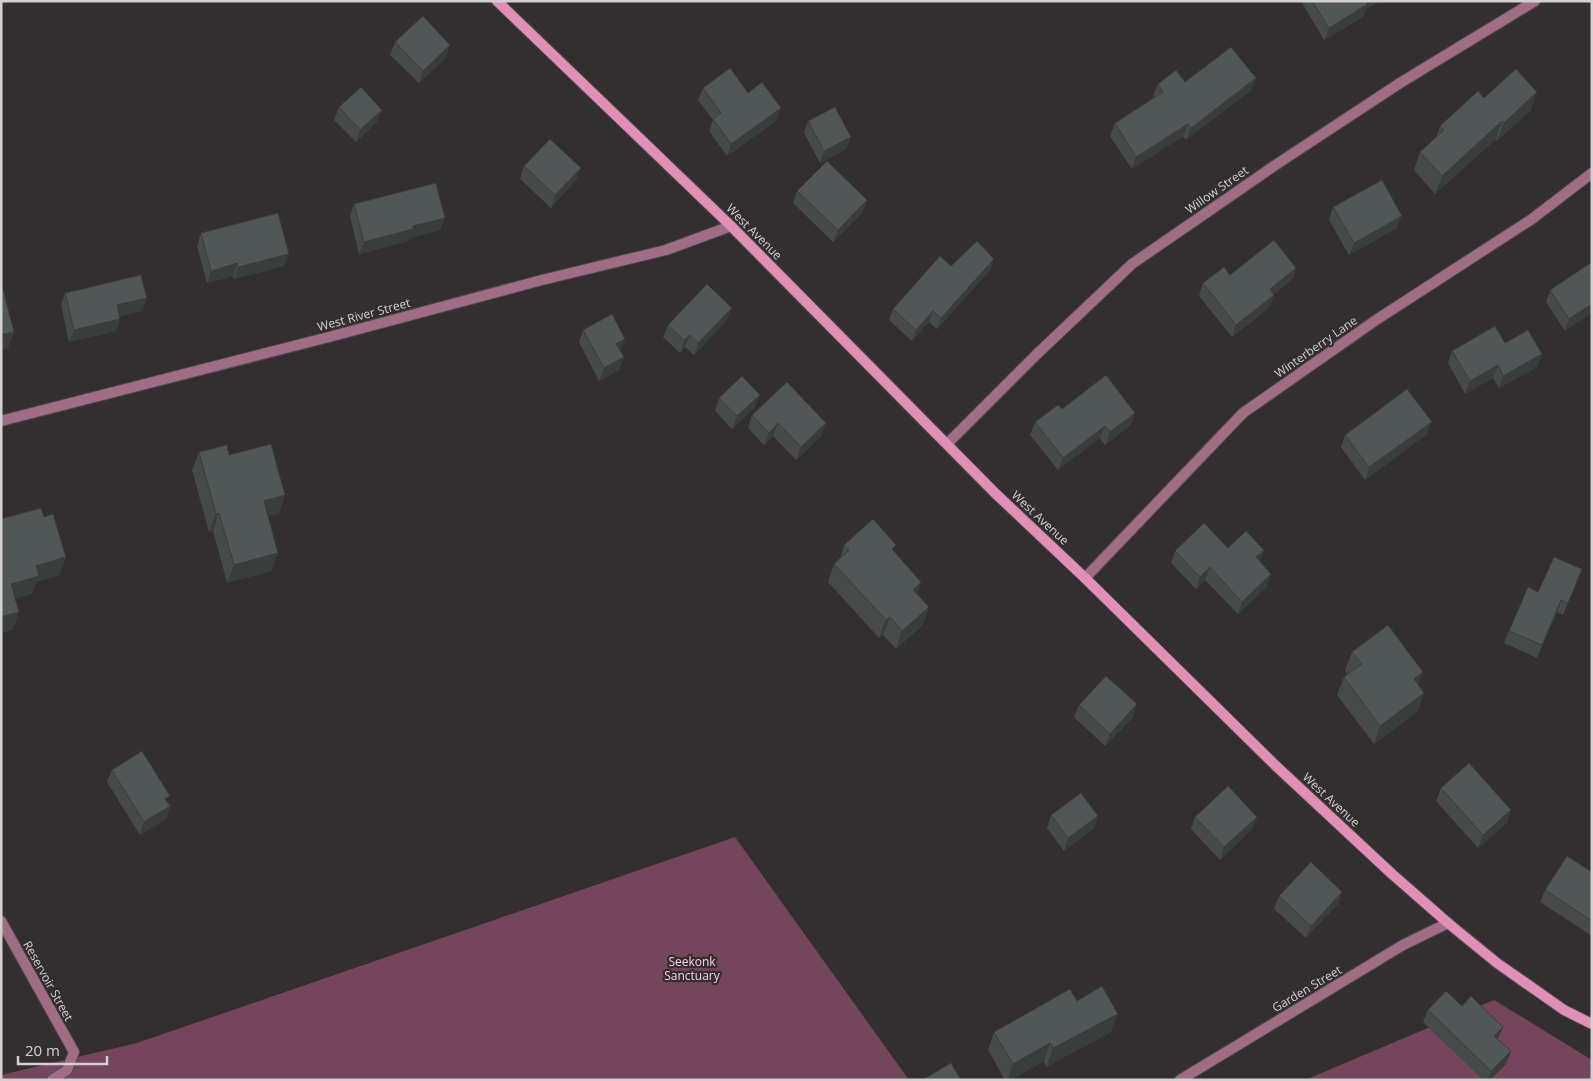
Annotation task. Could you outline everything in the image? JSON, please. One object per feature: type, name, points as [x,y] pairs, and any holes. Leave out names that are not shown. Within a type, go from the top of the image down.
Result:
[{"type":"street","name":"West Avenue","points":[[497,1],[731,226],[995,493],[1085,578],[1268,758],[1392,874],[1497,963],[1564,1010],[1592,1024]]},
{"type":"street","name":"Willow Street","points":[[947,444],[1037,354],[1132,264],[1274,166],[1392,88],[1535,1]]},
{"type":"street","name":"Winterberry Lane","points":[[1085,578],[1243,413],[1376,320],[1532,219],[1592,173]]},
{"type":"street","name":"West River Street","points":[[1,421],[330,337],[542,280],[666,250],[731,226]]},
{"type":"street","name":"Reservoir Street","points":[[1,921],[74,1052],[67,1070],[52,1080]]},
{"type":"street","name":"Garden Street","points":[[1180,1080],[1403,945],[1448,923]]},
{"type":"green space","name":"Seekonk Sanctuary","points":[[735,837],[909,1080],[1,1080],[1,1075],[137,1043]]},
{"type":"green space","points":[[1494,1000],[1592,1060],[1592,1080],[1305,1080]]},
{"type":"building","points":[[1312,1],[1366,1],[1368,4],[1329,28]]},
{"type":"building","points":[[423,16],[450,45],[423,71],[395,42]]},
{"type":"building","points":[[1231,47],[1256,78],[1191,128],[1188,124],[1136,157],[1115,123],[1163,92],[1158,84],[1176,70],[1185,82]]},
{"type":"building","points":[[730,68],[748,93],[762,82],[781,108],[731,144],[713,119],[721,113],[703,88]]},
{"type":"building","points":[[1516,69],[1537,92],[1442,176],[1420,152],[1444,130],[1440,126],[1478,91],[1484,98]]},
{"type":"building","points":[[361,87],[382,110],[360,130],[339,107]]},
{"type":"building","points":[[835,107],[851,137],[824,151],[808,121]]},
{"type":"building","points":[[550,139],[581,168],[555,195],[524,166]]},
{"type":"building","points":[[827,161],[867,200],[838,230],[797,191]]},
{"type":"building","points":[[1382,180],[1402,216],[1354,243],[1333,207]]},
{"type":"building","points":[[436,183],[445,218],[364,242],[354,204]]},
{"type":"building","points":[[278,213],[289,254],[238,267],[238,263],[211,271],[201,233]]},
{"type":"building","points":[[1274,240],[1296,268],[1270,289],[1274,295],[1236,325],[1203,283],[1224,267],[1230,275]]},
{"type":"building","points":[[977,241],[994,259],[941,318],[933,311],[916,330],[893,309],[940,256],[951,266]]},
{"type":"building","points":[[1592,262],[1592,304],[1569,319],[1550,290]]},
{"type":"building","points":[[141,275],[147,298],[117,305],[120,319],[74,330],[65,293]]},
{"type":"building","points":[[1,282],[14,332],[1,335]]},
{"type":"building","points":[[707,284],[732,308],[698,343],[690,335],[684,340],[668,325]]},
{"type":"building","points":[[612,314],[625,339],[616,344],[624,357],[604,368],[583,330]]},
{"type":"building","points":[[1495,326],[1505,343],[1528,330],[1542,354],[1503,376],[1498,365],[1470,381],[1452,351]]},
{"type":"building","points":[[1106,375],[1135,413],[1110,432],[1105,426],[1063,458],[1035,422],[1058,405],[1062,409]]},
{"type":"building","points":[[742,376],[760,395],[737,416],[719,398]]},
{"type":"building","points":[[787,382],[826,423],[801,447],[778,423],[769,433],[752,415]]},
{"type":"building","points":[[1407,389],[1432,422],[1369,467],[1345,435]]},
{"type":"building","points":[[271,444],[285,495],[264,501],[278,553],[234,565],[219,513],[216,514],[199,452],[227,445],[229,455]]},
{"type":"building","points":[[41,508],[44,517],[53,514],[66,557],[36,566],[39,576],[11,584],[19,612],[1,617],[1,519]]},
{"type":"building","points":[[873,519],[896,545],[892,549],[921,582],[913,590],[929,607],[902,631],[890,617],[886,620],[834,564],[849,550],[844,545]]},
{"type":"building","points":[[1204,523],[1228,548],[1246,531],[1264,550],[1256,557],[1271,574],[1242,602],[1210,567],[1200,577],[1175,551]]},
{"type":"building","points":[[1554,557],[1582,569],[1568,603],[1561,600],[1542,645],[1509,631],[1528,587],[1538,592]]},
{"type":"building","points":[[1388,625],[1423,672],[1414,679],[1424,693],[1380,726],[1344,677],[1362,664],[1352,652]]},
{"type":"building","points":[[1106,676],[1137,704],[1110,734],[1079,705]]},
{"type":"building","points":[[142,751],[170,796],[165,799],[170,806],[144,822],[112,770]]},
{"type":"building","points":[[1469,763],[1511,810],[1483,835],[1441,788]]},
{"type":"building","points":[[1228,786],[1257,817],[1224,847],[1195,817]]},
{"type":"building","points":[[1081,793],[1098,816],[1068,838],[1051,815]]},
{"type":"building","points":[[1567,856],[1592,872],[1592,921],[1545,890]]},
{"type":"building","points":[[1311,862],[1342,892],[1311,926],[1279,896]]},
{"type":"building","points":[[1102,986],[1118,1014],[1053,1048],[1050,1043],[1013,1064],[994,1032],[1070,989],[1077,1001]]},
{"type":"building","points":[[1446,991],[1462,1006],[1471,996],[1503,1027],[1494,1036],[1511,1051],[1491,1071],[1428,1010]]},
{"type":"building","points":[[951,1063],[961,1080],[922,1080]]}]
